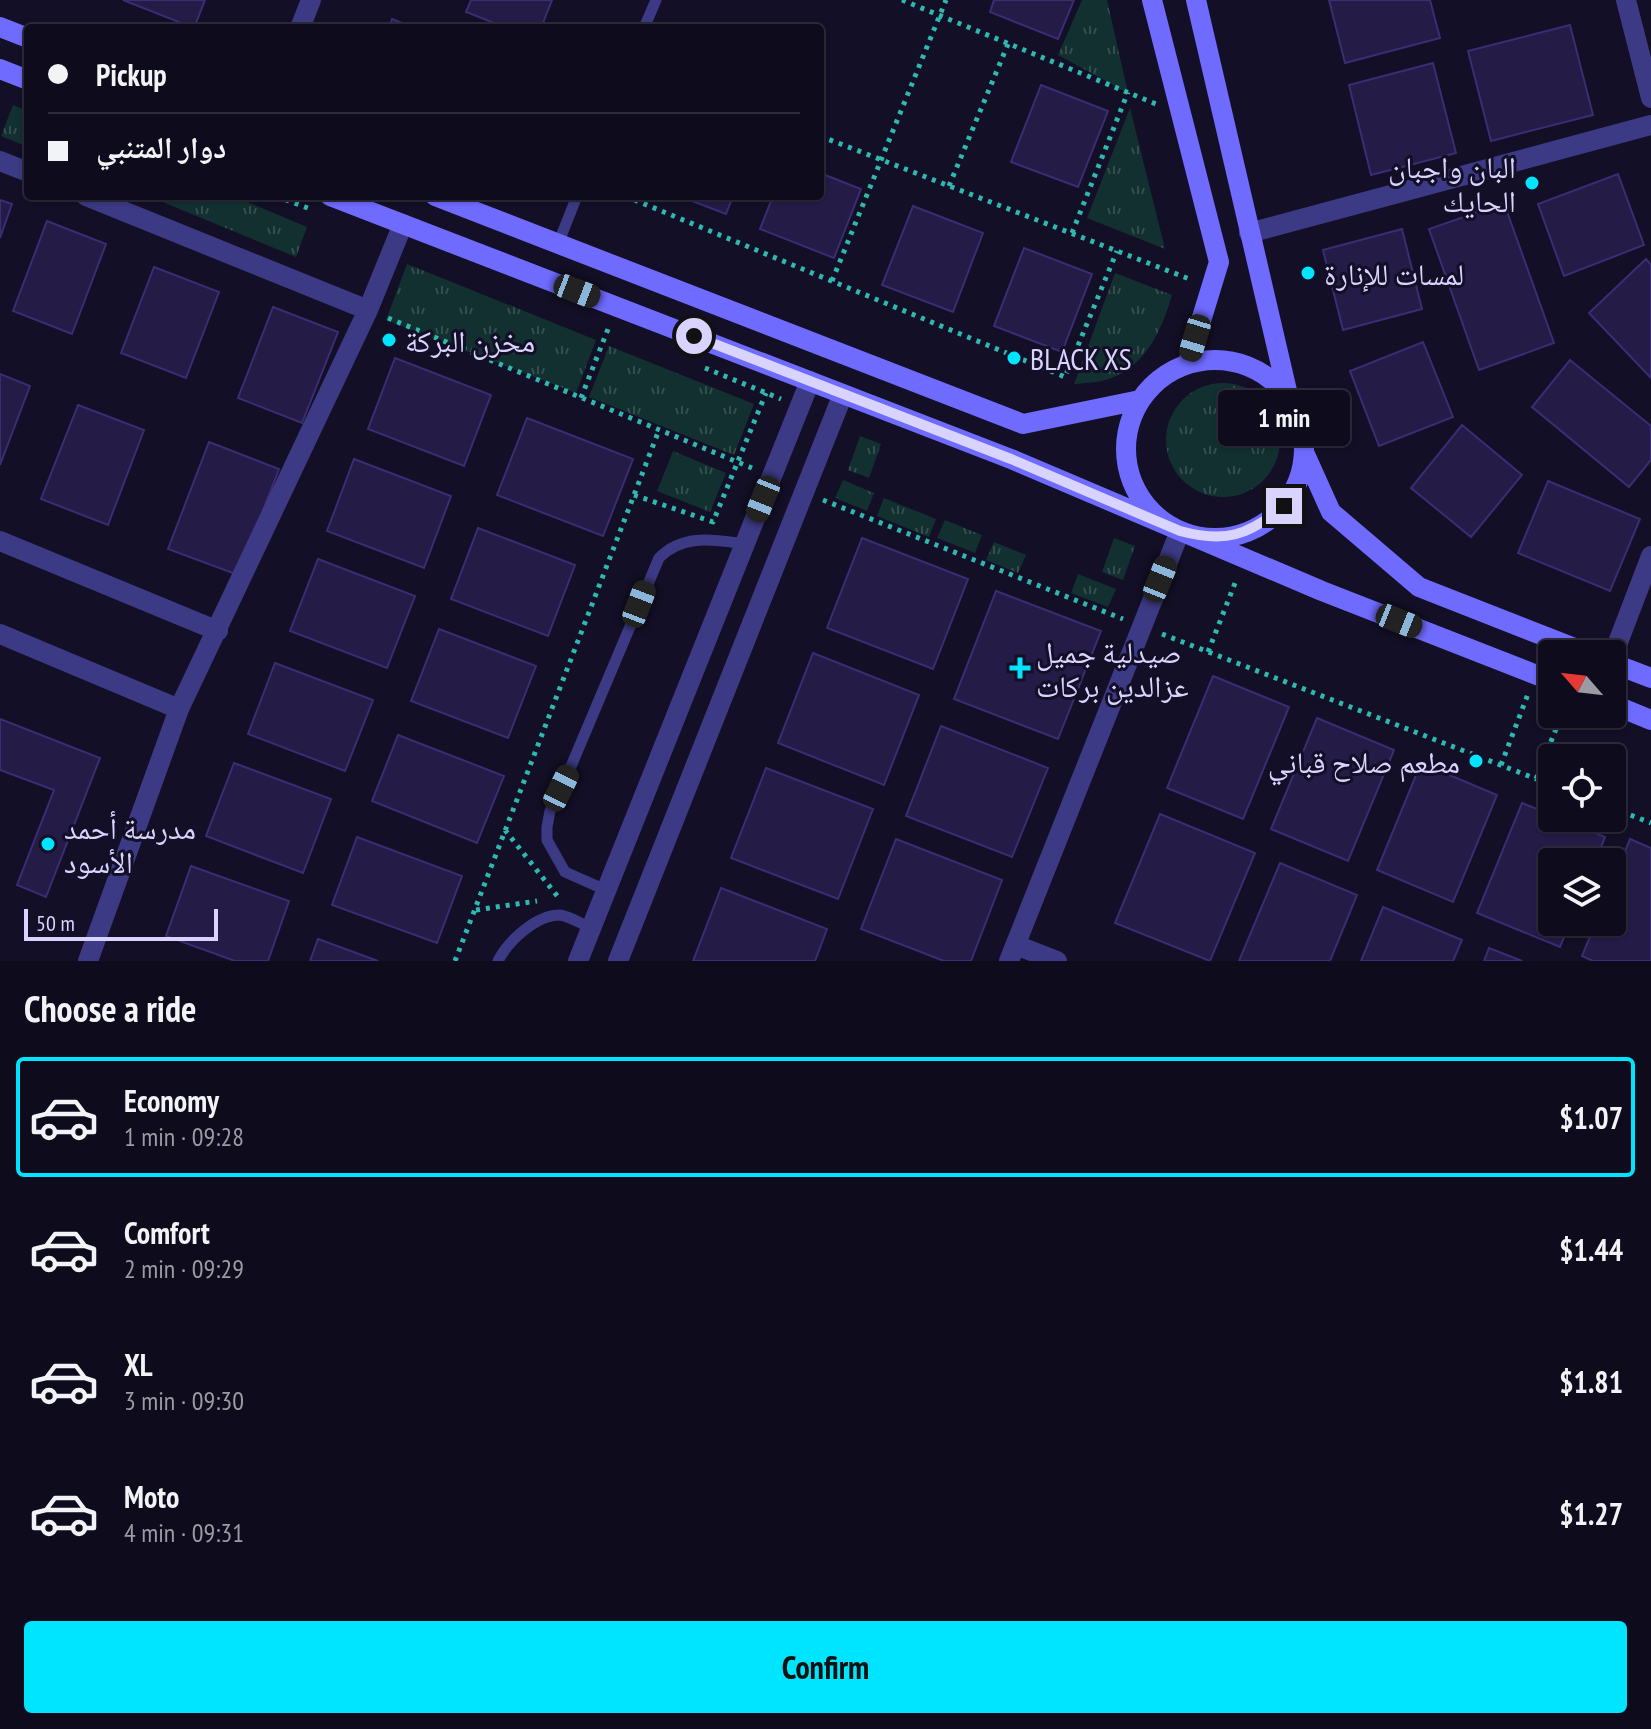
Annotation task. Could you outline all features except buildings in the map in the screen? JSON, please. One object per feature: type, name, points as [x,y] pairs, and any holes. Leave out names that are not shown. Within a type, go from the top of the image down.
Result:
[{"type":"street","points":[[302,24],[311,0]]},
{"type":"street","points":[[1152,0],[1219,262],[1188,363]]},
{"type":"street","points":[[1196,0],[1288,395],[1301,423],[1304,452],[1299,481],[1284,506],[1262,524],[1236,536],[1208,538],[1180,531],[1154,514],[1136,489],[1127,460],[1128,429],[1140,400],[1161,378],[1188,363],[1215,359],[1243,363],[1268,376],[1288,395]]},
{"type":"street","points":[[1626,0],[1648,73],[1651,98]]},
{"type":"street","points":[[0,27],[24,36]]},
{"type":"street","points":[[0,69],[24,78]]},
{"type":"street","points":[[1249,233],[1651,125]]},
{"type":"street","points":[[0,161],[24,170]]},
{"type":"street","points":[[96,200],[368,310]]},
{"type":"street","points":[[340,200],[1011,459],[1244,558],[1538,676]]},
{"type":"street","points":[[445,200],[1023,424],[1140,400]]},
{"type":"street","points":[[88,961],[179,709],[368,310],[403,224]]},
{"type":"street","points":[[578,961],[810,381]]},
{"type":"street","points":[[618,961],[843,394]]},
{"type":"street","points":[[1304,452],[1331,512],[1419,587],[1554,640]]},
{"type":"street","points":[[1057,961],[1012,953],[1180,531]]},
{"type":"street","points":[[0,541],[218,631]]},
{"type":"street","points":[[1620,640],[1651,556]]},
{"type":"street","points":[[0,634],[179,709]]},
{"type":"street","points":[[1626,666],[1651,678]]},
{"type":"street","points":[[1626,710],[1651,720]]},
{"type":"lane","points":[[646,24],[656,0]]},
{"type":"lane","points":[[558,244],[575,200]]},
{"type":"lane","points":[[608,891],[565,872],[547,840],[550,811],[659,558],[674,546],[689,540],[745,544]]},
{"type":"lane","points":[[498,961],[513,939],[530,925],[560,915],[591,928]]},
{"type":"path","points":[[902,0],[1181,114]]},
{"type":"path","points":[[832,281],[946,0]]},
{"type":"path","points":[[949,186],[1008,44]]},
{"type":"path","points":[[1072,233],[1128,92]]},
{"type":"path","points":[[824,138],[1211,287]]},
{"type":"path","points":[[635,200],[1065,377],[1117,251]]},
{"type":"path","points":[[368,310],[772,476]]},
{"type":"path","points":[[581,398],[608,329]]},
{"type":"path","points":[[634,495],[713,522],[766,393]]},
{"type":"path","points":[[455,961],[659,430]]},
{"type":"path","points":[[804,493],[1536,779],[1556,728]]},
{"type":"path","points":[[1208,652],[1244,558]]},
{"type":"path","points":[[1501,765],[1538,690]]},
{"type":"path","points":[[1626,813],[1651,823]]},
{"type":"path","points":[[505,830],[558,897]]},
{"type":"green space","points":[[1082,0],[1107,0],[1128,93],[1058,55]]},
{"type":"green space","points":[[13,105],[24,109],[24,145],[1,136]]},
{"type":"green space","points":[[1130,108],[1165,249],[1087,218]]},
{"type":"green space","points":[[158,200],[243,200],[307,227],[296,257]]},
{"type":"green space","points":[[407,264],[596,340],[576,393],[386,320]]},
{"type":"green space","points":[[1115,273],[1172,295],[1168,308],[1157,335],[1131,367],[1105,380],[1074,384]]},
{"type":"green space","points":[[609,346],[754,404],[734,455],[589,397]]},
{"type":"green space","points":[[1223,383],[1245,387],[1264,399],[1276,418],[1280,440],[1276,462],[1264,481],[1245,493],[1223,497],[1201,493],[1182,481],[1170,462],[1166,440],[1170,418],[1182,399],[1201,387]]},
{"type":"green space","points":[[860,436],[881,444],[869,478],[848,470]]},
{"type":"green space","points":[[673,451],[726,473],[710,512],[657,491]]},
{"type":"green space","points":[[843,480],[874,493],[867,511],[835,498]]},
{"type":"green space","points":[[884,498],[936,519],[929,537],[877,516]]},
{"type":"green space","points":[[945,520],[982,535],[975,553],[937,538]]},
{"type":"green space","points":[[1114,538],[1135,546],[1123,580],[1102,572]]},
{"type":"green space","points":[[994,542],[1026,555],[1018,573],[986,560]]},
{"type":"green space","points":[[1078,574],[1116,589],[1108,607],[1071,593]]},
{"type":"place","name":"البان واجبان الحايك","points":[[1532,183]]},
{"type":"place","name":"لمسات للإنارة","points":[[1308,273]]},
{"type":"place","name":"مخزن البركة","points":[[389,340]]},
{"type":"place","name":"BLACK XS","points":[[1014,358]]},
{"type":"place","name":"صيدلية جميل عزالدين بركات","points":[[1020,668]]},
{"type":"place","name":"مطعم صلاح قباني","points":[[1476,761]]},
{"type":"place","name":"مدرسة أحمد الأسود","points":[[48,844]]},
{"type":"route","points":[[694,336],[1011,459],[1180,531],[1208,538],[1236,536],[1262,524],[1284,506]]}]
